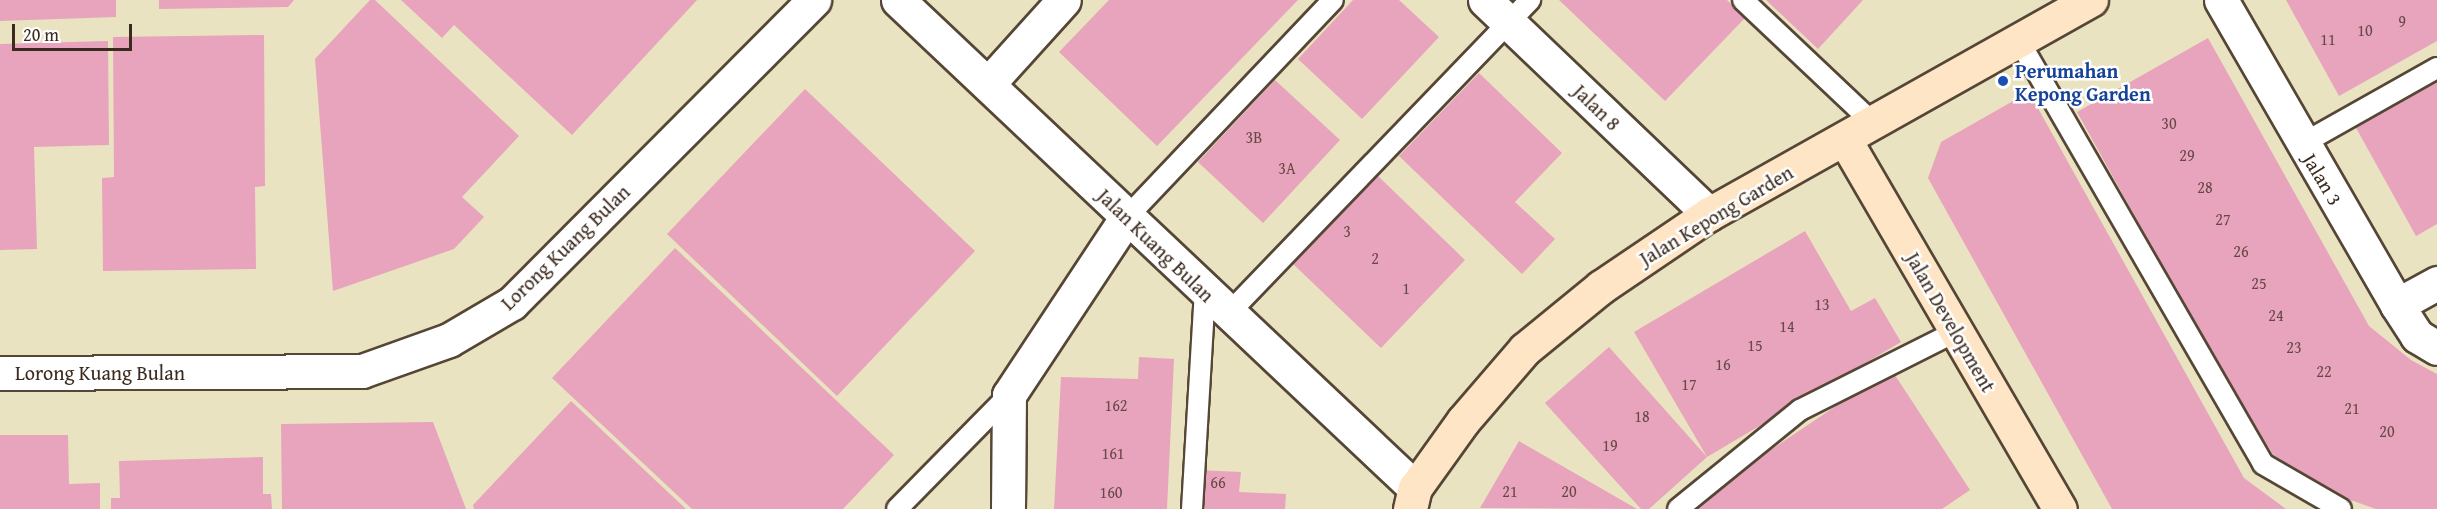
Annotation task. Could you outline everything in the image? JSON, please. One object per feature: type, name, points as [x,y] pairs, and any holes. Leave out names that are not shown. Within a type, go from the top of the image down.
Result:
[{"type":"street","name":"Lorong Kuang Bulan","points":[[0,373],[362,371],[449,340],[512,303],[814,0]]},
{"type":"street","name":"Jalan Kuang Bulan","points":[[898,0],[1216,303],[1413,498]]},
{"type":"street","points":[[988,84],[1064,0]]},
{"type":"street","name":"Jalan 8","points":[[1485,0],[1519,11],[1709,214]]},
{"type":"street","name":"Jalan 3","points":[[2221,0],[2302,144],[2397,305],[2417,336],[2437,348]]},
{"type":"street","name":"Jalan Kepong Garden","points":[[1413,498],[1463,421],[1525,349],[1601,287],[1709,214],[1874,124],[2019,40],[2070,4]]},
{"type":"street","name":"Jalan Development","points":[[1845,140],[2056,508]]},
{"type":"street","points":[[1008,509],[1008,395],[1127,217]]},
{"type":"street","points":[[2397,305],[2437,283]]},
{"type":"lane","points":[[1127,217],[1333,0]]},
{"type":"lane","points":[[1743,0],[1874,124]]},
{"type":"lane","points":[[1192,509],[1216,303],[1519,11]]},
{"type":"lane","points":[[2019,40],[2263,464],[2341,509]]},
{"type":"lane","points":[[2302,144],[2437,68]]},
{"type":"lane","points":[[1678,509],[1800,410],[1957,332]]},
{"type":"lane","points":[[897,509],[1008,395]]},
{"type":"building","points":[[0,0],[116,0],[116,17],[0,21]]},
{"type":"building","points":[[159,0],[294,0],[288,7],[159,9]]},
{"type":"building","points":[[370,0],[375,0],[519,136],[462,197],[484,217],[454,249],[333,291],[315,59]]},
{"type":"building","points":[[401,0],[697,0],[572,135],[454,25],[442,38]]},
{"type":"building","points":[[1109,0],[1298,0],[1157,146],[1059,52]]},
{"type":"building","points":[[1353,0],[1399,0],[1439,37],[1362,119],[1298,59]]},
{"type":"building","points":[[1559,0],[1727,0],[1745,18],[1665,101]]},
{"type":"building","points":[[1766,0],[1863,0],[1818,49]]},
{"type":"building","points":[[2286,0],[2437,0],[2437,41],[2339,96]]},
{"type":"building","points":[[264,35],[265,186],[255,187],[256,269],[103,271],[102,178],[114,177],[113,37]]},
{"type":"building","points":[[2208,38],[2369,326],[2411,360],[2437,374],[2437,509],[2376,509],[2328,492],[2274,456],[2219,368],[2077,112]]},
{"type":"building","points":[[108,41],[109,145],[34,147],[37,249],[0,250],[0,44]]},
{"type":"building","points":[[1479,73],[1562,153],[1515,202],[1555,239],[1522,274],[1399,156]]},
{"type":"building","points":[[1275,80],[1340,140],[1263,223],[1198,162]]},
{"type":"building","points":[[2437,81],[2437,224],[2416,236],[2355,126]]},
{"type":"building","points":[[805,89],[975,251],[837,396],[667,234]]},
{"type":"building","points":[[2029,92],[2244,478],[2286,509],[2112,509],[1928,178],[1941,142]]},
{"type":"building","points":[[1377,175],[1465,260],[1381,348],[1292,263]]},
{"type":"building","points":[[1805,231],[1851,311],[1875,298],[1901,342],[1707,457],[1634,332]]},
{"type":"building","points":[[675,248],[894,455],[843,509],[692,509],[552,378]]},
{"type":"building","points":[[1609,347],[1707,457],[1649,509],[1641,509],[1545,403]]},
{"type":"building","points":[[1139,357],[1174,359],[1167,509],[1054,509],[1061,377],[1138,379]]},
{"type":"building","points":[[1891,369],[1970,490],[1942,509],[1693,509],[1741,470]]},
{"type":"building","points":[[571,401],[686,509],[474,509],[473,505]]},
{"type":"building","points":[[433,422],[466,509],[282,509],[281,424]]},
{"type":"building","points":[[0,435],[68,435],[69,484],[100,483],[100,509],[0,509]]},
{"type":"building","points":[[1519,441],[1637,509],[1480,508]]},
{"type":"building","points":[[263,457],[263,494],[271,494],[272,509],[111,509],[111,498],[120,498],[119,461]]},
{"type":"building","points":[[1197,470],[1241,472],[1239,492],[1286,494],[1285,509],[1195,509]]},
{"type":"place","name":"Perumahan Kepong Garden","points":[[2003,81]]}]
